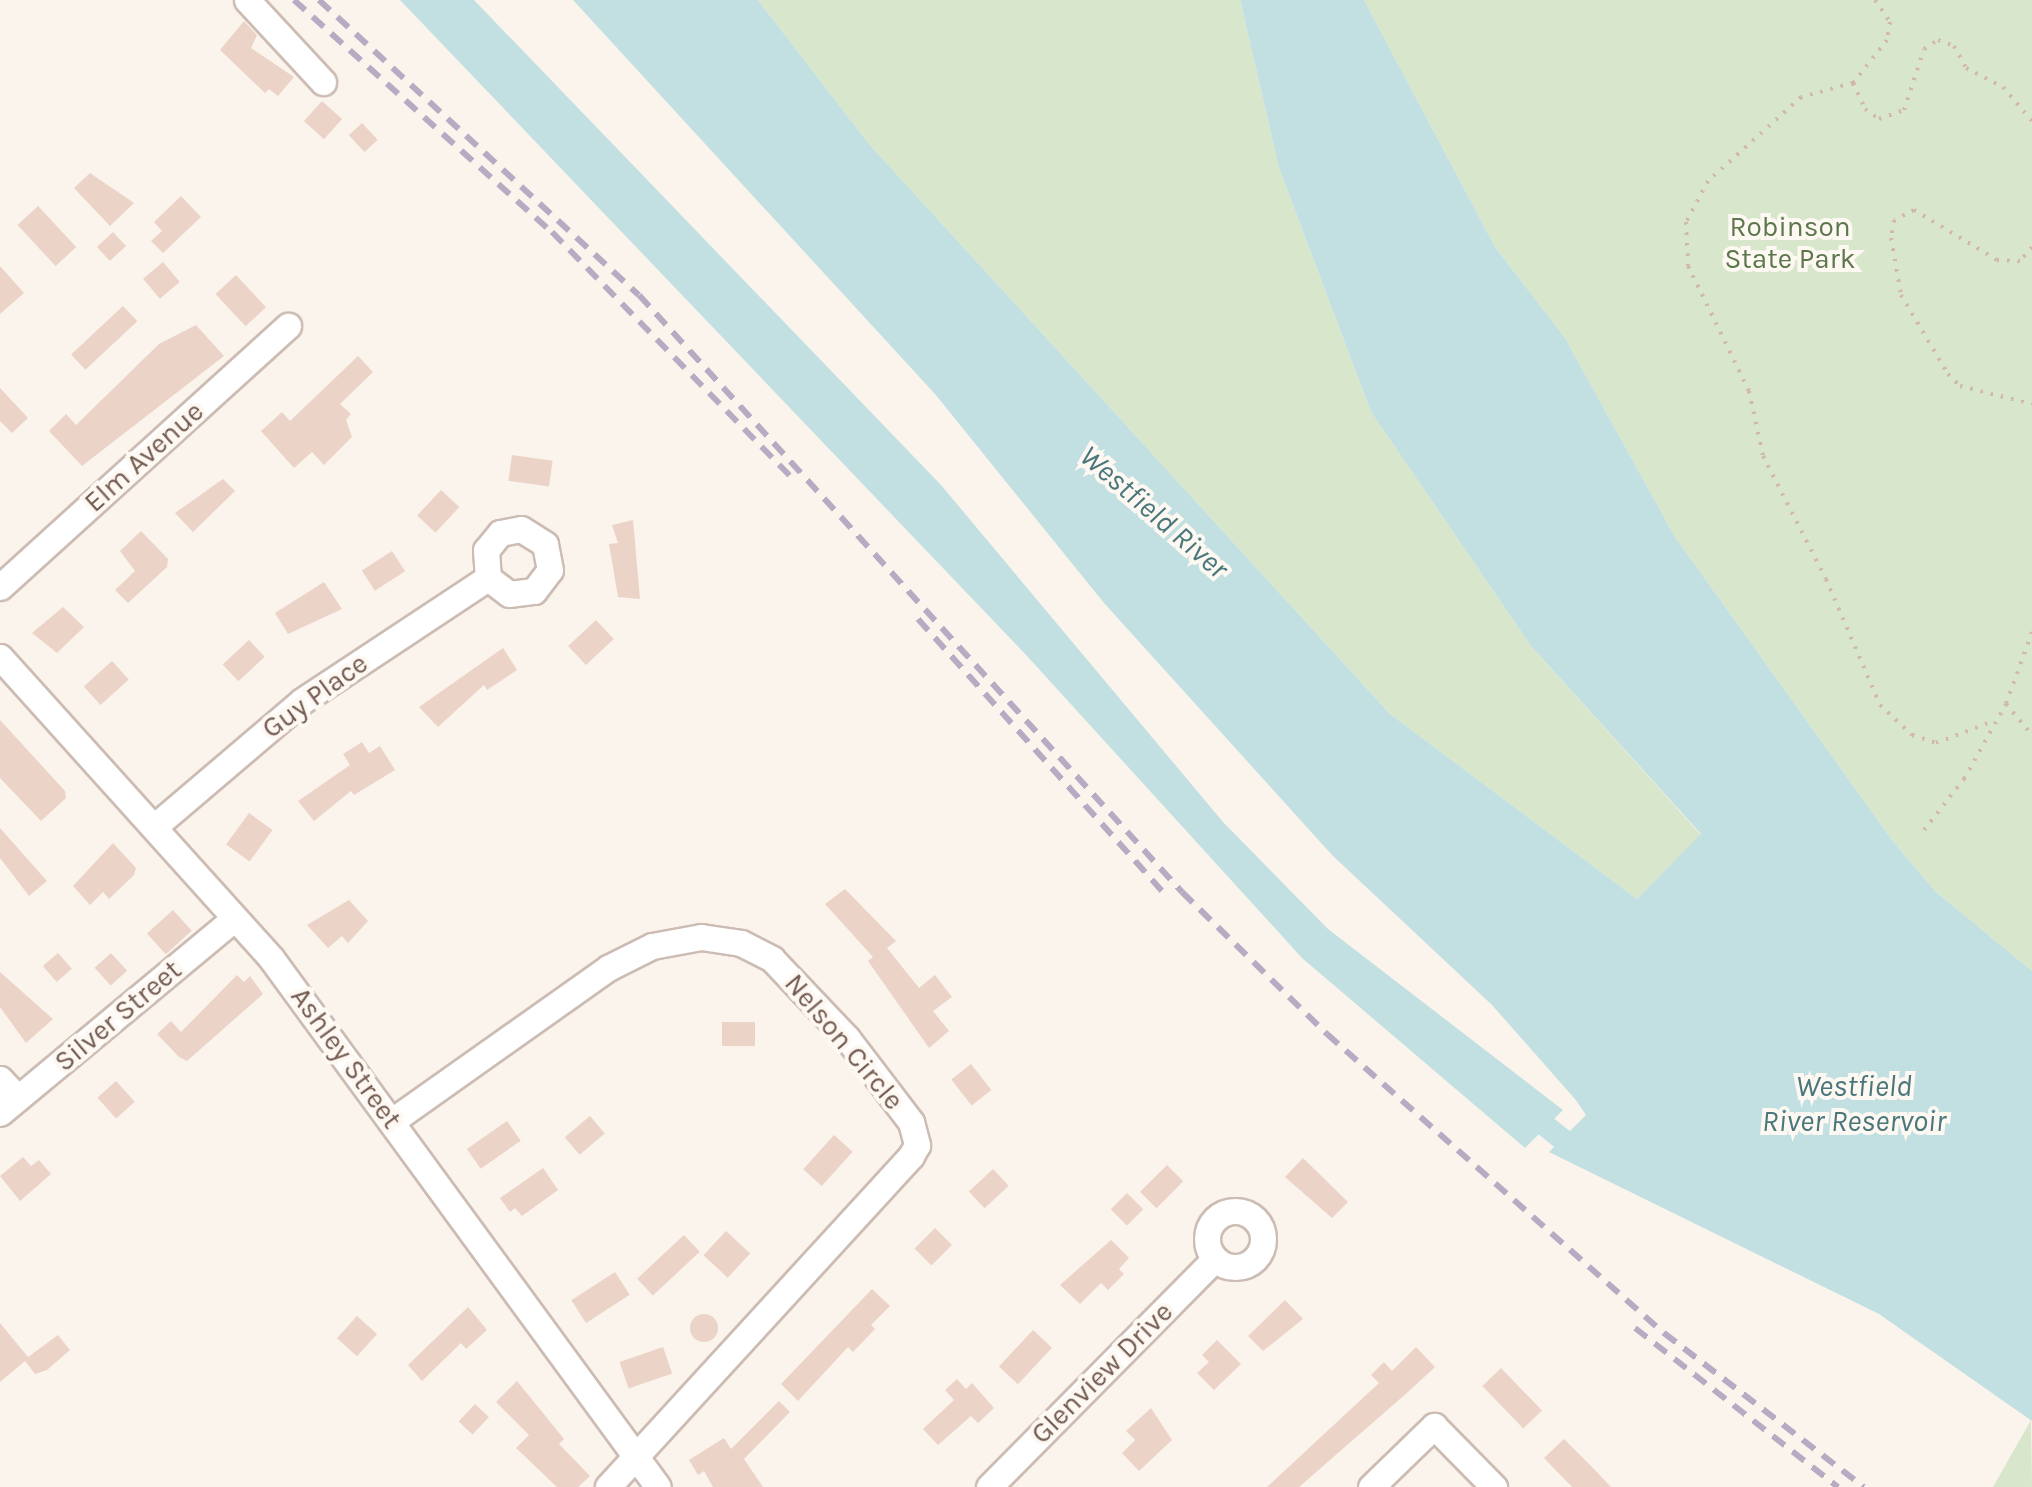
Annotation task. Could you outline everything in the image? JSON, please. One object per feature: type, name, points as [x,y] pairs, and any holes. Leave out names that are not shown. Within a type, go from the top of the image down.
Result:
[{"type":"street","points":[[247,0],[322,82]]},
{"type":"street","name":"Elm Avenue","points":[[0,587],[288,326]]},
{"type":"street","name":"Guy Place","points":[[154,828],[302,701],[488,578]]},
{"type":"street","name":"Ashley Street","points":[[0,657],[235,918],[392,1122],[658,1487]]},
{"type":"street","name":"Silver Street","points":[[6,1097],[235,918]]},
{"type":"street","name":"Nelson Circle","points":[[392,1122],[608,968],[652,946],[701,937],[741,944],[772,959],[895,1099],[917,1135],[911,1156],[743,1332],[608,1487]]},
{"type":"street","name":"Glenview Drive","points":[[989,1487],[1215,1259]]},
{"type":"street","points":[[1371,1487],[1434,1426],[1494,1487]]},
{"type":"path","points":[[1874,0],[1890,22],[1888,40],[1853,83],[1801,97],[1702,188],[1686,222],[1688,266],[1750,391],[1763,456],[1826,579],[1880,705],[1912,735],[1936,743],[1992,722]]},
{"type":"path","points":[[1853,83],[1865,109],[1879,119],[1894,116],[1904,110],[1924,50],[1938,40],[1954,46],[1966,68],[2004,87],[2032,121]]},
{"type":"path","points":[[2032,247],[2020,261],[1986,257],[1939,220],[1914,210],[1894,220],[1892,238],[1901,294],[1948,374],[1960,386],[2032,404]]},
{"type":"path","points":[[1924,830],[1964,778],[1992,722],[2006,704],[2032,632]]},
{"type":"path","points":[[2006,704],[2032,734]]},
{"type":"green space","points":[[758,0],[1240,0],[1279,168],[1371,412],[1531,646],[1701,835],[1637,899],[1390,714],[869,144]]},
{"type":"green space","name":"Robinson State Park","points":[[1364,0],[2032,0],[2032,971],[1935,891],[1892,840],[1675,537],[1565,338],[1495,247]]},
{"type":"green space","points":[[2031,1420],[2032,1487],[1993,1487]]},
{"type":"water","points":[[400,0],[474,0],[941,485],[1223,822],[1328,929],[1563,1110],[1525,1148],[1302,958],[1027,656]]},
{"type":"water","points":[[573,0],[758,0],[869,144],[1390,714],[1637,899],[1701,834],[1531,646],[1371,412],[1279,168],[1240,0],[1364,0],[1495,247],[1565,338],[1675,537],[1892,840],[1935,891],[2032,971],[2032,1421],[1879,1314],[1549,1152],[1586,1115],[1575,1099],[1492,1005],[1332,855],[1104,603],[935,394]]},
{"type":"building","points":[[244,21],[257,35],[251,48],[294,77],[278,96],[269,89],[265,93],[220,50]]},
{"type":"building","points":[[322,101],[342,119],[324,139],[304,121]]},
{"type":"building","points":[[362,123],[378,140],[365,152],[349,135]]},
{"type":"building","points":[[90,173],[134,203],[110,226],[74,188]]},
{"type":"building","points":[[181,196],[201,217],[163,253],[151,241],[162,231],[154,222]]},
{"type":"building","points":[[38,206],[76,247],[56,266],[18,225]]},
{"type":"building","points":[[113,232],[126,246],[110,261],[97,247]]},
{"type":"building","points":[[163,262],[180,282],[160,299],[143,279]]},
{"type":"building","points":[[0,266],[24,293],[0,314]]},
{"type":"building","points":[[236,275],[266,307],[246,326],[216,294]]},
{"type":"building","points":[[123,306],[137,321],[85,370],[71,354]]},
{"type":"building","points":[[196,325],[224,356],[82,466],[49,431],[66,414],[76,425],[159,344]]},
{"type":"building","points":[[358,356],[373,372],[340,404],[351,414],[346,420],[352,437],[324,465],[312,452],[294,468],[261,431],[282,412],[290,421]]},
{"type":"building","points":[[0,388],[28,418],[12,433],[0,421]]},
{"type":"building","points":[[512,455],[553,461],[549,486],[508,481]]},
{"type":"building","points":[[223,479],[235,491],[193,532],[175,513]]},
{"type":"building","points":[[441,490],[459,507],[435,533],[417,516]]},
{"type":"building","points":[[633,520],[640,599],[618,597],[609,544],[618,543],[612,525]]},
{"type":"building","points":[[141,531],[168,559],[167,567],[128,603],[115,590],[135,571],[120,551]]},
{"type":"building","points":[[392,551],[405,571],[375,591],[362,571]]},
{"type":"building","points":[[324,582],[342,609],[288,634],[275,613]]},
{"type":"building","points":[[63,607],[84,627],[57,653],[32,633]]},
{"type":"building","points":[[596,620],[614,639],[586,665],[568,646]]},
{"type":"building","points":[[249,640],[265,657],[238,681],[223,665]]},
{"type":"building","points":[[503,648],[517,670],[487,690],[484,685],[438,727],[419,707]]},
{"type":"building","points":[[112,661],[129,680],[100,705],[84,686]]},
{"type":"building","points":[[0,720],[65,791],[66,798],[41,821],[0,778]]},
{"type":"building","points":[[362,742],[369,753],[380,746],[395,770],[354,795],[351,791],[314,821],[298,801],[350,765],[343,754]]},
{"type":"building","points":[[249,813],[272,830],[250,862],[226,845]]},
{"type":"building","points":[[0,828],[47,881],[29,896],[0,858]]},
{"type":"building","points":[[113,843],[136,868],[134,875],[109,899],[103,892],[90,905],[73,886]]},
{"type":"building","points":[[845,889],[896,941],[887,948],[919,988],[935,975],[952,997],[933,1011],[949,1031],[929,1048],[868,961],[873,957],[825,904]]},
{"type":"building","points":[[349,900],[368,921],[348,943],[342,936],[328,948],[307,925]]},
{"type":"building","points":[[173,910],[192,931],[166,954],[147,933]]},
{"type":"building","points":[[58,953],[72,969],[57,982],[43,966]]},
{"type":"building","points":[[111,953],[127,971],[111,986],[95,968]]},
{"type":"building","points":[[0,972],[53,1019],[26,1043],[0,1007]]},
{"type":"building","points":[[237,975],[244,982],[250,976],[263,994],[187,1061],[179,1057],[157,1034],[171,1021],[181,1032]]},
{"type":"building","points":[[722,1022],[755,1022],[755,1046],[722,1046]]},
{"type":"building","points":[[971,1064],[991,1090],[972,1105],[951,1079]]},
{"type":"building","points":[[116,1081],[135,1102],[116,1119],[97,1098]]},
{"type":"building","points":[[590,1116],[605,1134],[580,1155],[565,1137]]},
{"type":"building","points":[[507,1121],[521,1141],[481,1169],[467,1149]]},
{"type":"building","points":[[834,1135],[853,1152],[822,1186],[803,1169]]},
{"type":"building","points":[[23,1157],[31,1166],[39,1160],[51,1174],[20,1201],[0,1176]]},
{"type":"building","points":[[1303,1158],[1348,1202],[1332,1218],[1285,1177]]},
{"type":"building","points":[[1167,1165],[1183,1181],[1156,1208],[1140,1192]]},
{"type":"building","points":[[543,1168],[558,1190],[522,1216],[515,1208],[510,1212],[500,1198]]},
{"type":"building","points":[[993,1169],[1009,1186],[985,1208],[969,1192]]},
{"type":"building","points":[[1127,1193],[1143,1209],[1127,1226],[1111,1209]]},
{"type":"building","points":[[935,1228],[952,1245],[931,1265],[914,1249]]},
{"type":"building","points":[[726,1231],[750,1254],[728,1278],[703,1255]]},
{"type":"building","points":[[684,1235],[700,1252],[653,1295],[637,1279]]},
{"type":"building","points":[[1111,1240],[1129,1258],[1119,1269],[1124,1274],[1108,1290],[1101,1283],[1080,1304],[1060,1285]]},
{"type":"building","points":[[615,1272],[630,1295],[586,1323],[571,1300]]},
{"type":"building","points":[[872,1289],[890,1306],[871,1325],[875,1329],[853,1352],[848,1347],[798,1401],[781,1384]]},
{"type":"building","points":[[1285,1300],[1303,1319],[1263,1351],[1248,1336]]},
{"type":"building","points":[[468,1307],[487,1330],[466,1349],[461,1343],[422,1381],[408,1365]]},
{"type":"building","points":[[704,1314],[714,1318],[718,1328],[714,1338],[704,1342],[694,1338],[690,1328],[694,1318]]},
{"type":"building","points":[[357,1316],[377,1334],[357,1356],[337,1338]]},
{"type":"building","points":[[0,1323],[28,1357],[58,1335],[70,1350],[47,1370],[35,1374],[25,1361],[0,1382]]},
{"type":"building","points":[[1033,1330],[1052,1348],[1018,1384],[999,1367]]},
{"type":"building","points":[[1217,1340],[1241,1364],[1214,1390],[1197,1373],[1209,1362],[1202,1355]]},
{"type":"building","points":[[663,1347],[672,1373],[629,1388],[620,1362]]},
{"type":"building","points":[[1416,1347],[1435,1367],[1299,1487],[1267,1487],[1379,1383],[1371,1375],[1384,1362],[1392,1371]]},
{"type":"building","points":[[1501,1368],[1542,1410],[1523,1429],[1482,1386]]},
{"type":"building","points":[[957,1379],[966,1389],[972,1383],[994,1408],[978,1423],[971,1416],[938,1445],[923,1429],[954,1400],[945,1390]]},
{"type":"building","points":[[517,1381],[564,1439],[559,1444],[590,1476],[578,1487],[557,1487],[516,1448],[529,1435],[496,1402]]},
{"type":"building","points":[[779,1401],[790,1412],[744,1459],[763,1487],[713,1487],[704,1471],[698,1475],[689,1460],[724,1438],[731,1449]]},
{"type":"building","points":[[475,1404],[489,1417],[473,1435],[459,1422]]},
{"type":"building","points":[[1151,1408],[1172,1440],[1139,1471],[1122,1453],[1135,1440],[1126,1431]]},
{"type":"building","points":[[1564,1439],[1611,1487],[1572,1487],[1544,1458]]},
{"type":"waterway","points":[[1526,1110],[1562,1139]]},
{"type":"railway","points":[[294,0],[552,232],[791,477]]},
{"type":"railway","points":[[319,0],[639,295],[1182,892],[1327,1034],[1664,1333],[1864,1487]]},
{"type":"railway","points":[[918,619],[1165,894]]},
{"type":"railway","points":[[1635,1328],[1838,1487]]},
{"type":"water label","name":"Westfield River","points":[[1154,512]]},
{"type":"water label","name":"Westfield River Reservoir","points":[[1854,1103]]}]
